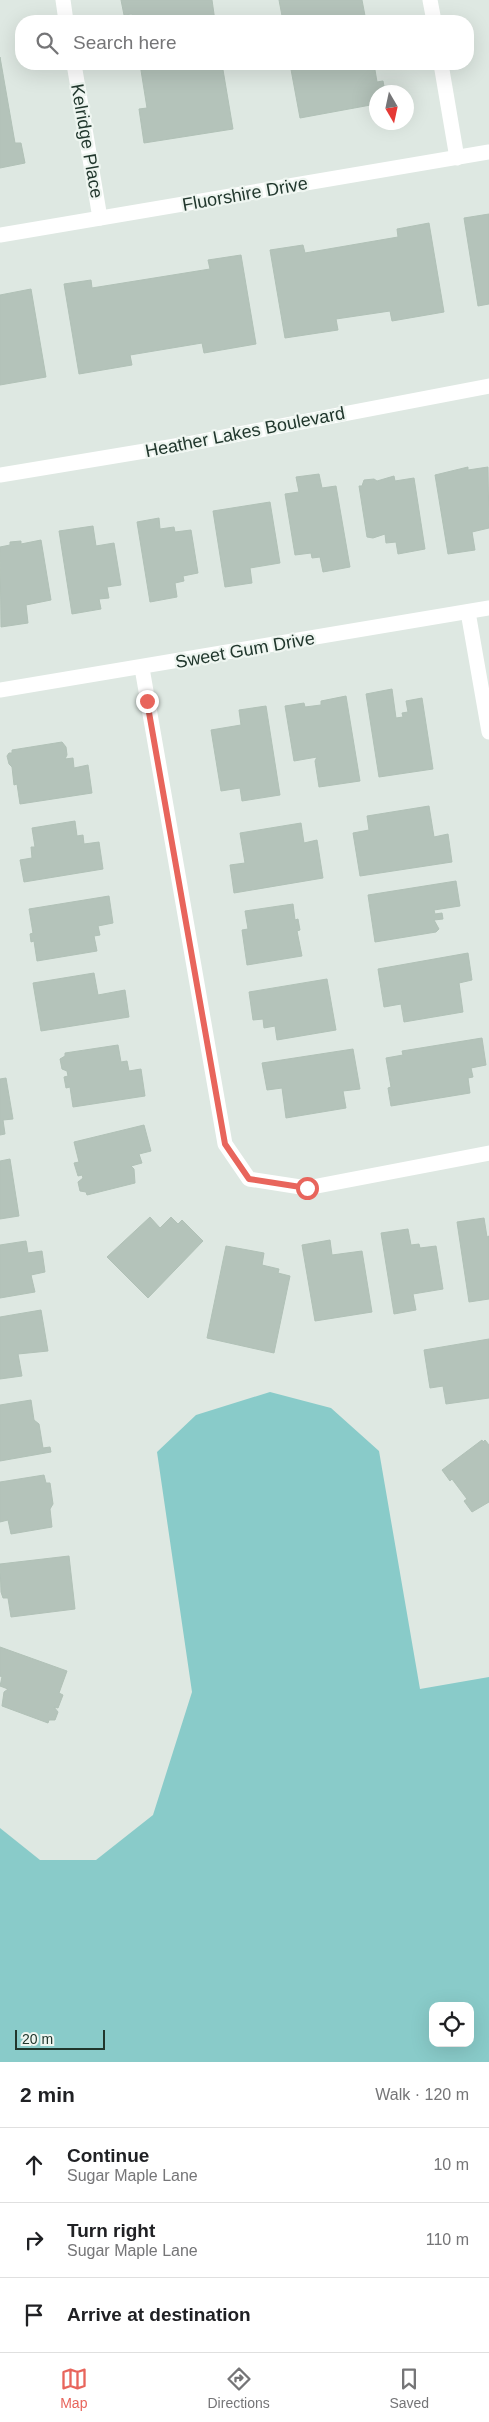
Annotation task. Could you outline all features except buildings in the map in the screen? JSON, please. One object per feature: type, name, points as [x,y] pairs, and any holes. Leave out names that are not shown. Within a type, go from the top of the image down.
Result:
[{"type":"street","points":[[63,0],[65,15]]},
{"type":"street","points":[[430,0],[433,15]]},
{"type":"street","name":"Kelridge Place","points":[[75,70],[100,218]]},
{"type":"street","points":[[442,70],[457,158]]},
{"type":"street","name":"Fluorshire Drive","points":[[0,235],[489,152]]},
{"type":"street","name":"Heather Lakes Boulevard","points":[[0,475],[187,444],[489,386]]},
{"type":"street","name":"Sweet Gum Drive","points":[[0,690],[142,668],[489,608]]},
{"type":"street","points":[[468,612],[489,732]]},
{"type":"street","points":[[142,668],[225,1144],[249,1179],[307,1188],[489,1153]]},
{"type":"water","points":[[270,1392],[331,1408],[379,1451],[420,1689],[489,1677],[489,2062],[0,2062],[0,1828],[40,1860],[96,1860],[153,1815],[192,1692],[157,1452],[196,1415]]},
{"type":"route","points":[[147,701],[225,1144],[249,1179],[307,1188]]}]
